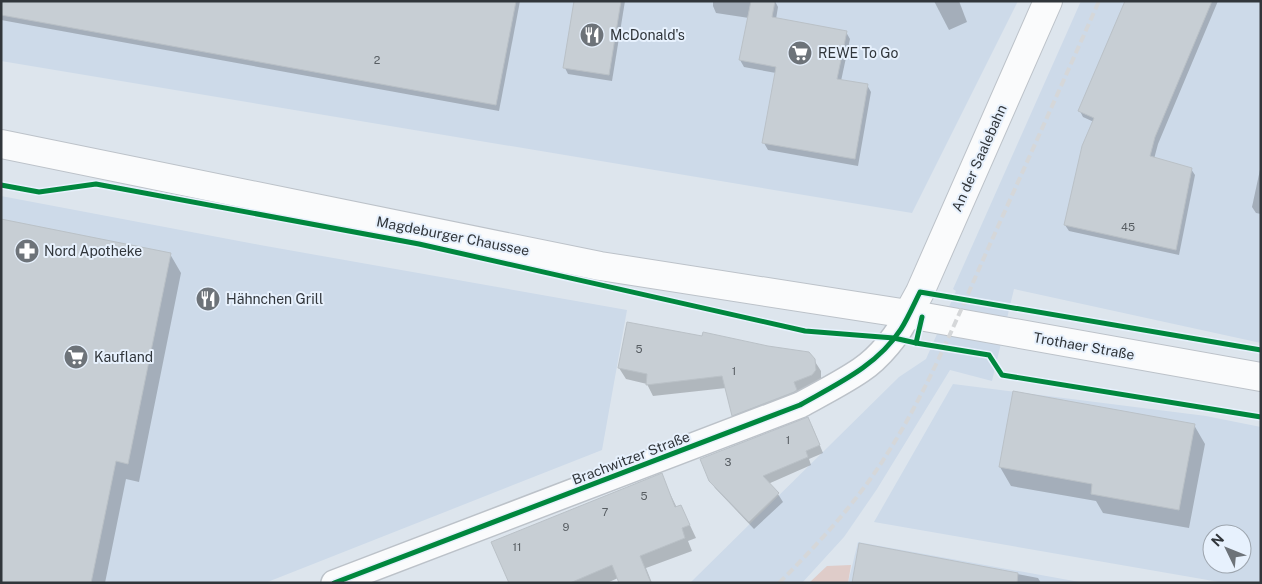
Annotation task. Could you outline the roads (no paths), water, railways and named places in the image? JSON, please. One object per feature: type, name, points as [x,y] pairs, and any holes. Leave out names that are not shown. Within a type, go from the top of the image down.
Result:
[{"type":"main road","name":"An der Saalebahn","points":[[908,314],[920,292],[1048,1]]},
{"type":"main road","name":"Magdeburger Chaussee","points":[[1,144],[600,266],[908,314]]},
{"type":"main road","name":"Trothaer Straße","points":[[908,314],[1261,377]]},
{"type":"street","name":"Brachwitzer Straße","points":[[334,583],[800,405],[862,370],[894,338],[908,314]]},
{"type":"railway","points":[[779,583],[850,506],[889,450],[922,393],[951,333],[1099,1]]},
{"type":"place","name":"McDonald's","points":[[592,35]]},
{"type":"place","name":"REWE To Go","points":[[800,53]]},
{"type":"place","name":"Nord Apotheke","points":[[27,251]]},
{"type":"place","name":"Hähnchen Grill","points":[[208,299]]},
{"type":"place","name":"Kaufland","points":[[76,357]]}]
